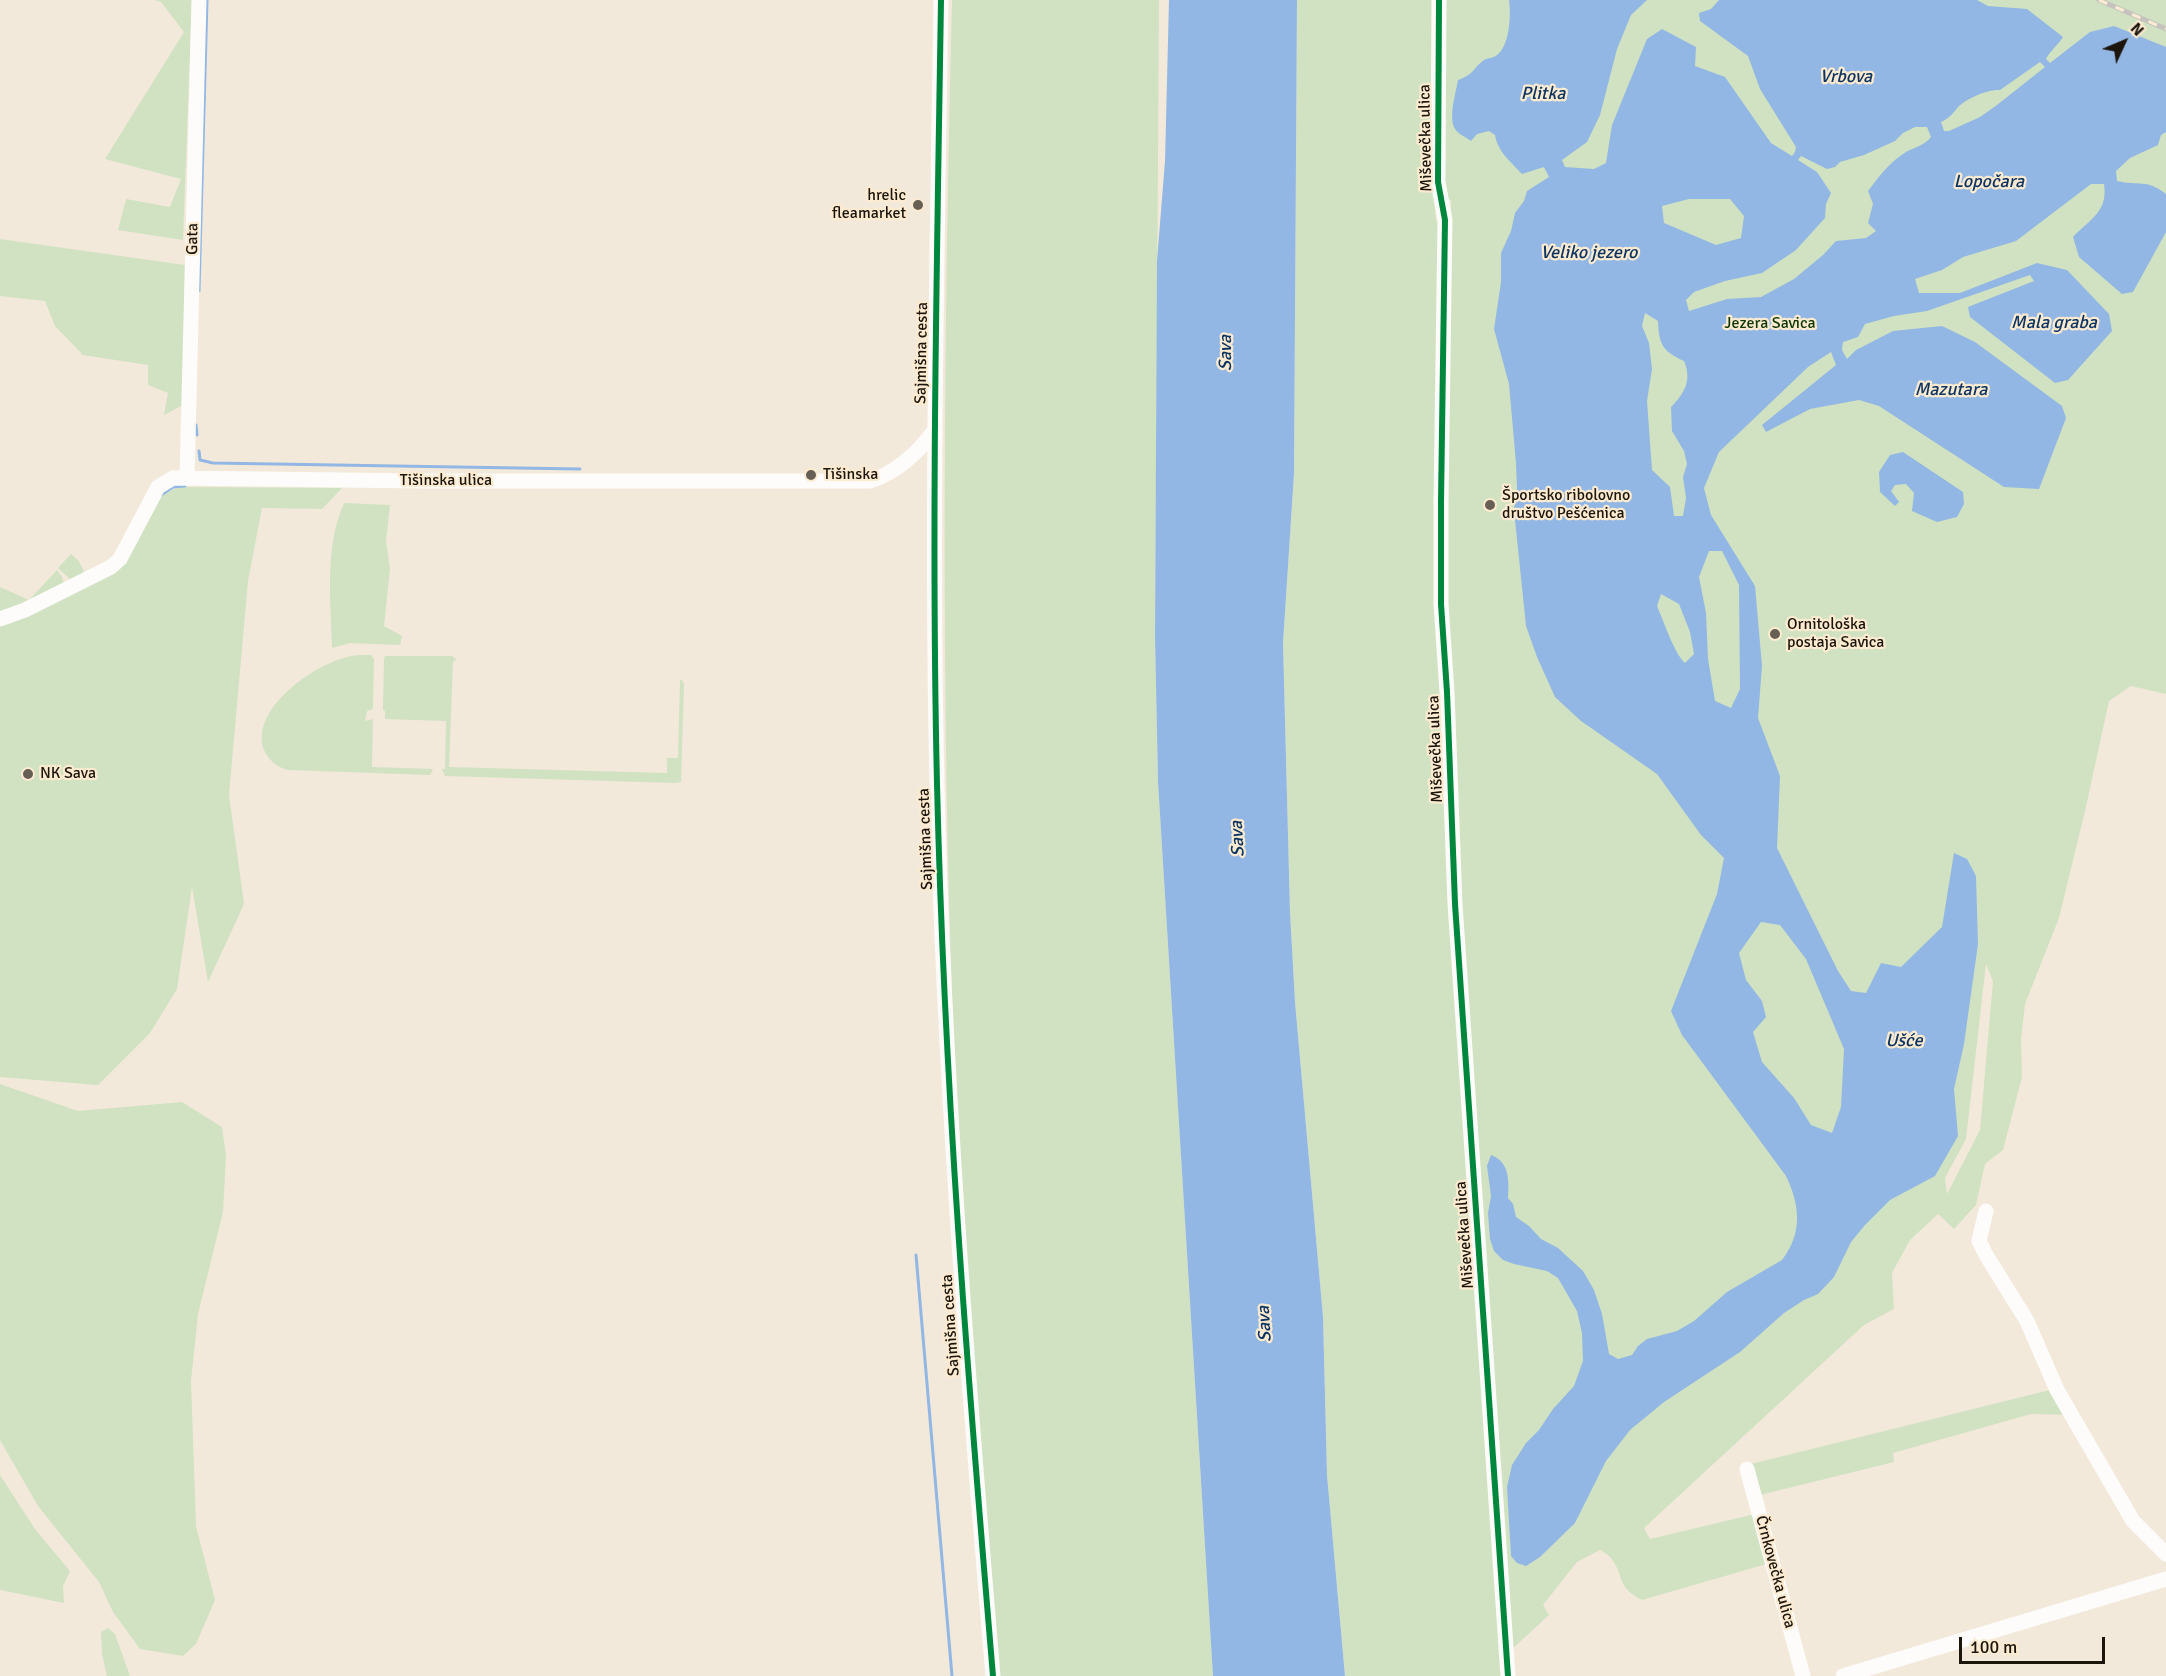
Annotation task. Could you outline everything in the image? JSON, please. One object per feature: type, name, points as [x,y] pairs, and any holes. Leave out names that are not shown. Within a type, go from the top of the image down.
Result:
[{"type":"street","name":"Gata","points":[[187,478],[199,0]]},
{"type":"street","name":"Sajmišna cesta","points":[[941,0],[934,431],[937,783],[954,1162],[971,1420],[993,1676]]},
{"type":"street","name":"Miševečka ulica","points":[[1439,0],[1438,182],[1445,220],[1442,604],[1455,904],[1508,1676]]},
{"type":"street","name":"Tišinska ulica","points":[[0,619],[25,610],[111,567],[123,554],[158,487],[173,478],[426,481],[870,481],[886,475],[899,466],[923,446],[934,431]]},
{"type":"street","points":[[1986,1211],[1979,1241],[1986,1255],[2027,1321],[2057,1390],[2133,1521],[2166,1554]]},
{"type":"street","name":"Črnkovečka ulica","points":[[1747,1469],[1803,1676]]},
{"type":"street","points":[[1843,1676],[2166,1579]]},
{"type":"green space","points":[[154,0],[192,0],[183,240],[118,230],[126,199],[170,207],[181,179],[105,159],[184,32],[161,2]]},
{"type":"green space","points":[[952,0],[1159,0],[1155,637],[1158,782],[1213,1676],[1000,1676],[965,1234],[951,969],[946,727],[945,484]]},
{"type":"green space","points":[[1297,0],[1436,0],[1432,158],[1436,221],[1440,222],[1437,596],[1505,1676],[1345,1676],[1327,1475],[1323,1317],[1295,1002],[1290,912],[1283,643],[1294,474]]},
{"type":"green space","name":"Jezera Savica","points":[[1443,0],[2166,0],[2166,694],[2131,686],[2109,701],[2059,918],[2025,1004],[2021,1040],[2022,1077],[2003,1150],[1985,1164],[1976,1205],[1954,1229],[1938,1214],[1910,1240],[1892,1273],[1894,1309],[1864,1325],[1644,1528],[1650,1539],[1755,1514],[1770,1563],[1642,1600],[1627,1590],[1611,1558],[1600,1550],[1577,1562],[1543,1605],[1549,1615],[1510,1651],[1459,904],[1445,597],[1451,200],[1444,199]],"holes":[[[1986,964],[1993,981],[1980,1130],[1947,1194],[1945,1178],[1966,1139]]]},
{"type":"green space","points":[[0,239],[185,265],[183,405],[164,415],[168,393],[148,385],[148,365],[83,355],[55,326],[45,301],[0,296]]},
{"type":"green space","points":[[180,487],[342,488],[322,509],[262,508],[248,581],[229,795],[244,904],[208,982],[192,887],[177,989],[150,1033],[98,1085],[0,1077],[0,626],[115,567],[164,493]]},
{"type":"green space","points":[[344,503],[390,505],[386,541],[390,569],[384,626],[402,636],[400,645],[350,643],[332,648],[331,556]]},
{"type":"green space","points":[[71,554],[79,561],[85,574],[71,580],[58,568]]},
{"type":"green space","points":[[57,570],[64,584],[29,600]]},
{"type":"green space","points":[[0,587],[29,600],[0,613]]},
{"type":"green space","points":[[359,655],[371,655],[374,659],[373,709],[367,711],[365,721],[373,719],[372,767],[433,769],[430,775],[288,770],[274,763],[266,754],[262,734],[267,717],[292,687],[327,665]]},
{"type":"green space","points":[[385,656],[452,656],[457,660],[453,661],[449,767],[667,773],[667,758],[678,758],[680,680],[682,680],[684,684],[681,782],[445,776],[442,769],[445,769],[446,721],[385,719],[383,710]]},
{"type":"green space","points":[[0,1084],[78,1111],[182,1102],[222,1127],[226,1156],[223,1212],[198,1314],[191,1381],[196,1526],[215,1600],[196,1644],[183,1656],[140,1649],[113,1612],[99,1582],[38,1506],[0,1440]]},
{"type":"green space","points":[[2054,1389],[2071,1415],[2031,1414],[1893,1453],[1894,1462],[1756,1496],[1747,1465]]},
{"type":"green space","points":[[0,1475],[35,1529],[70,1571],[63,1586],[64,1603],[0,1590]]},
{"type":"green space","points":[[108,1628],[115,1634],[130,1676],[107,1676],[102,1654],[101,1632]]},
{"type":"water","name":"Sava","points":[[1169,0],[1297,0],[1294,474],[1283,643],[1290,912],[1295,1002],[1323,1317],[1327,1475],[1345,1676],[1213,1676],[1158,782],[1155,637],[1157,261],[1165,161]]},
{"type":"water","points":[[1509,0],[1647,0],[1631,15],[1617,49],[1600,115],[1587,142],[1562,160],[1565,167],[1594,169],[1606,163],[1612,125],[1647,39],[1662,29],[1696,47],[1695,66],[1725,77],[1771,143],[1792,156],[1796,147],[1760,89],[1748,56],[1700,21],[1699,13],[1711,9],[1719,0],[1977,0],[1988,6],[2027,9],[2063,37],[2046,59],[2050,63],[2090,32],[2114,26],[2166,47],[2166,132],[2161,135],[2158,145],[2130,158],[2116,171],[2117,181],[2153,186],[2166,194],[2166,232],[2133,292],[2122,294],[2079,257],[2073,237],[2101,208],[2105,194],[2104,184],[2091,184],[2016,241],[1963,257],[1942,270],[1915,279],[1919,293],[1960,293],[2037,263],[2067,270],[2109,314],[2112,331],[2068,380],[2055,383],[1970,317],[1968,307],[2034,281],[2030,275],[1927,311],[1894,316],[1865,324],[1858,337],[1843,342],[1842,350],[1847,359],[1856,350],[1893,331],[1942,326],[1975,342],[2062,406],[2066,418],[2039,489],[2004,487],[1879,406],[1859,400],[1810,409],[1766,432],[1762,425],[1836,365],[1831,352],[1808,367],[1719,452],[1704,488],[1711,515],[1755,586],[1762,666],[1758,718],[1780,776],[1777,848],[1838,971],[1851,991],[1866,993],[1881,963],[1901,967],[1942,927],[1954,853],[1967,859],[1976,876],[1978,944],[1964,1044],[1954,1089],[1958,1136],[1935,1176],[1890,1200],[1865,1225],[1851,1242],[1834,1277],[1818,1294],[1784,1313],[1740,1352],[1664,1402],[1630,1430],[1606,1461],[1575,1523],[1540,1557],[1526,1566],[1517,1563],[1511,1556],[1507,1487],[1512,1465],[1526,1443],[1574,1386],[1583,1361],[1582,1333],[1577,1311],[1558,1278],[1547,1271],[1503,1260],[1494,1251],[1490,1239],[1488,1213],[1491,1196],[1487,1166],[1491,1155],[1502,1162],[1505,1167],[1508,1179],[1508,1198],[1513,1204],[1516,1217],[1529,1226],[1541,1239],[1558,1248],[1583,1271],[1594,1290],[1602,1314],[1609,1354],[1618,1359],[1632,1355],[1647,1339],[1677,1331],[1694,1321],[1727,1292],[1782,1260],[1793,1240],[1797,1219],[1794,1198],[1786,1176],[1682,1035],[1671,1011],[1717,894],[1724,858],[1701,835],[1657,774],[1581,721],[1555,697],[1526,626],[1514,510],[1517,488],[1509,384],[1494,329],[1501,282],[1501,253],[1511,231],[1515,213],[1524,201],[1527,191],[1549,177],[1544,167],[1522,174],[1502,151],[1495,135],[1489,131],[1477,134],[1471,141],[1456,131],[1452,118],[1458,80],[1471,73],[1484,60],[1496,56],[1505,44],[1510,21]],"holes":[[[2040,62],[2045,67],[1980,117],[1949,131],[1944,131],[1941,122],[1963,103],[1984,93],[2000,90]],[[1915,127],[1927,127],[1931,137],[1895,160],[1868,191],[1873,204],[1868,223],[1876,231],[1866,238],[1836,241],[1794,279],[1761,297],[1727,299],[1689,311],[1686,300],[1694,292],[1725,281],[1762,273],[1796,250],[1825,218],[1826,204],[1831,193],[1817,172],[1798,160],[1801,156],[1827,169],[1895,141],[1903,133]],[[1689,199],[1730,199],[1744,216],[1741,238],[1716,245],[1664,223],[1662,206]],[[1645,313],[1658,321],[1659,336],[1663,346],[1671,354],[1684,361],[1686,368],[1686,386],[1671,407],[1672,431],[1684,451],[1687,464],[1683,477],[1686,498],[1683,516],[1674,516],[1670,487],[1652,470],[1647,401],[1652,369],[1649,343],[1642,326]],[[1709,551],[1722,551],[1739,585],[1740,689],[1731,708],[1715,701],[1708,659],[1706,613],[1699,577]],[[1661,594],[1679,604],[1690,632],[1694,654],[1685,663],[1673,645],[1657,606]],[[1761,922],[1780,925],[1806,959],[1844,1049],[1841,1107],[1832,1133],[1811,1125],[1794,1098],[1762,1062],[1753,1032],[1766,1017],[1762,1001],[1746,980],[1739,953]]]},
{"type":"water","points":[[1903,452],[1963,492],[1964,504],[1957,517],[1937,522],[1912,511],[1914,493],[1906,484],[1895,485],[1891,491],[1899,502],[1895,506],[1880,492],[1879,472],[1890,455]]},
{"type":"waterway","points":[[199,291],[207,0]]},
{"type":"waterway","points":[[196,425],[197,435]]},
{"type":"waterway","points":[[199,451],[200,460],[213,463],[580,469]]},
{"type":"waterway","points":[[161,495],[173,487],[185,486]]},
{"type":"waterway","points":[[916,1255],[952,1676]]},
{"type":"railway","points":[[2099,0],[2166,29]]},
{"type":"cycle path","points":[[941,0],[935,490],[935,686],[940,896],[958,1230],[993,1676]]},
{"type":"cycle path","points":[[1439,0],[1438,182],[1445,220],[1441,604],[1447,692],[1455,904],[1508,1676]]},
{"type":"place","name":"hrelic fleamarket","points":[[918,205]]},
{"type":"place","name":"Tišinska","points":[[811,475]]},
{"type":"place","name":"Športsko ribolovno društvo Pešćenica","points":[[1490,505]]},
{"type":"place","name":"Ornitološka postaja Savica","points":[[1775,634]]},
{"type":"place","name":"NK Sava","points":[[28,774]]},
{"type":"water label","name":"Vrbova","points":[[1846,77]]},
{"type":"water label","name":"Plitka","points":[[1543,94]]},
{"type":"water label","name":"Lopočara","points":[[1989,182]]},
{"type":"water label","name":"Veliko jezero","points":[[1589,253]]},
{"type":"water label","name":"Mala graba","points":[[2054,323]]},
{"type":"water label","name":"Mazutara","points":[[1951,390]]},
{"type":"water label","name":"Ušće","points":[[1904,1041]]}]
